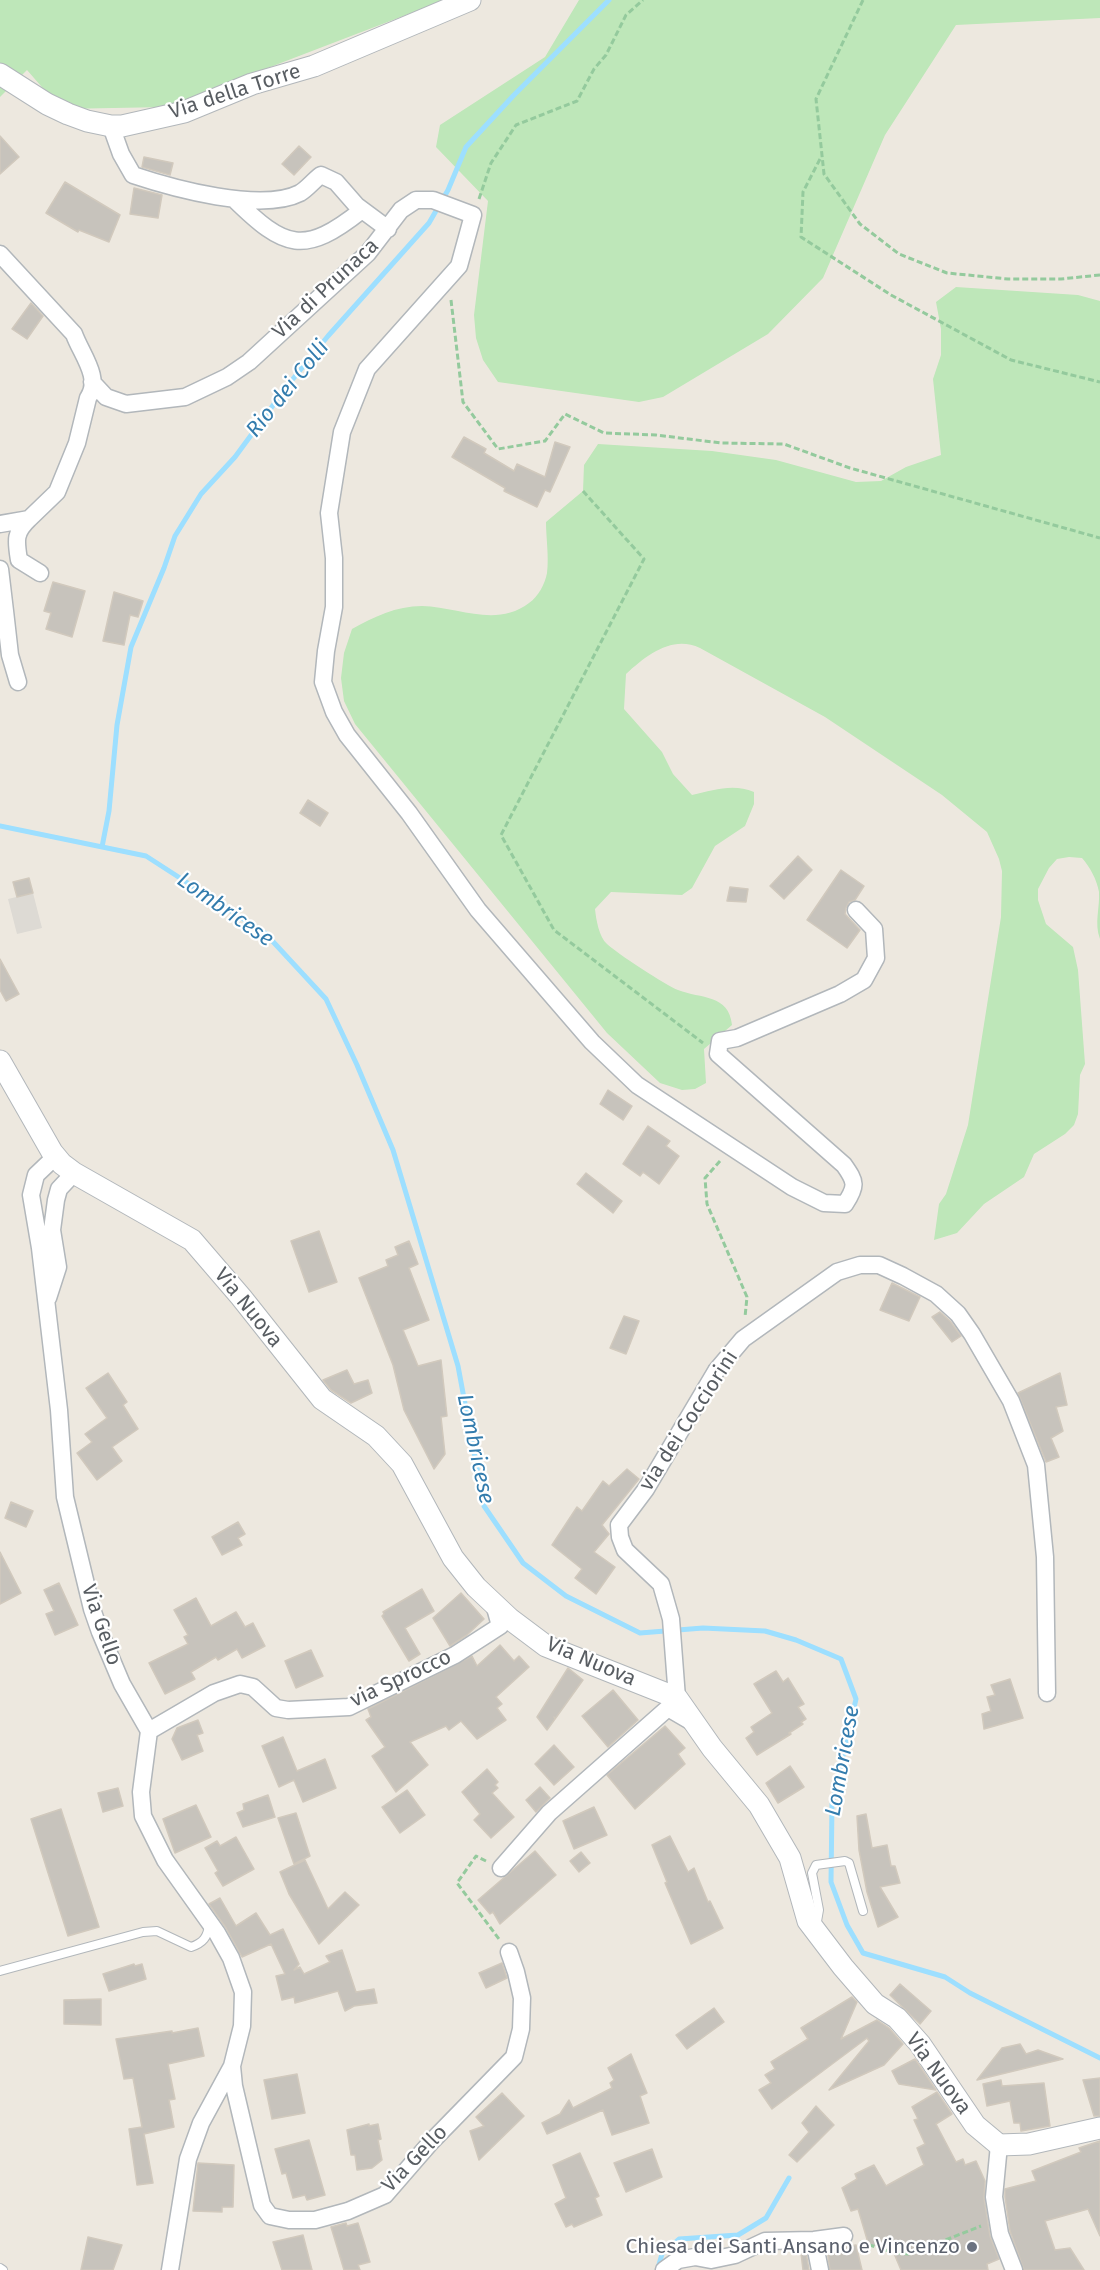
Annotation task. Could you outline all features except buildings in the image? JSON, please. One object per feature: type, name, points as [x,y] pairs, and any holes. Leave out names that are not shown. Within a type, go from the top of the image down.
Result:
[{"type":"street","name":"Via della Torre","points":[[0,74],[47,104],[68,114],[111,126],[122,126],[184,112],[252,84],[314,66],[470,0]]},
{"type":"street","name":"Via di Prunaca","points":[[92,382],[106,397],[126,404],[185,396],[227,377],[249,362],[291,321],[368,253],[388,230],[362,210],[336,182],[321,175],[299,193],[275,199],[234,199],[208,195],[133,175],[121,154],[111,126]]},
{"type":"street","points":[[234,199],[262,225],[291,240],[304,242],[332,231],[362,210]]},
{"type":"street","points":[[388,230],[401,210],[416,200],[433,200],[473,215],[459,267],[367,369],[342,432],[329,513],[334,558],[334,607],[323,682],[334,712],[347,735],[409,813],[478,910],[592,1042],[637,1085],[792,1187],[824,1203],[845,1204],[853,1192],[854,1179],[844,1165],[718,1054],[720,1041],[736,1038],[840,994],[864,980],[876,958],[874,929],[856,910]]},
{"type":"street","points":[[0,254],[74,334],[80,351],[91,368],[92,393],[88,398],[77,443],[57,492],[21,527],[16,540],[19,560],[40,573]]},
{"type":"street","points":[[0,524],[29,519]]},
{"type":"street","points":[[0,569],[3,613],[10,655],[18,682]]},
{"type":"street","name":"Via Nuova","points":[[0,1061],[56,1156],[74,1173],[192,1240],[241,1297],[322,1399],[376,1436],[402,1464],[453,1558],[476,1587],[494,1604],[546,1646],[677,1698],[712,1748],[759,1805],[790,1858],[808,1921],[843,1968],[875,2004],[897,2018],[920,2043],[975,2125],[999,2145]]},
{"type":"street","name":"Via Gello","points":[[56,1156],[36,1175],[31,1195],[37,1224],[59,1410],[65,1497],[92,1609],[100,1632],[123,1684],[149,1731],[141,1792],[143,1816],[165,1860],[231,1958],[243,1992],[242,2026],[232,2066],[201,2123],[188,2159],[170,2270]]},
{"type":"street","name":"Via Gello","points":[[46,1302],[58,1267],[52,1230],[56,1200],[59,1189],[74,1173]]},
{"type":"street","name":"via dei Cocciorini","points":[[677,1698],[671,1619],[662,1584],[621,1545],[619,1525],[646,1489],[716,1371],[743,1339],[837,1272],[860,1265],[879,1265],[936,1294],[958,1314],[1011,1401],[1036,1465],[1044,1557],[1047,1693]]},
{"type":"street","name":"via Sprocco","points":[[149,1731],[214,1693],[240,1684],[253,1687],[276,1708],[288,1710],[349,1707],[455,1655],[500,1626],[494,1604]]},
{"type":"street","points":[[501,1868],[549,1813],[668,1708],[695,1724]]},
{"type":"street","name":"Via Gello","points":[[232,2066],[234,2086],[262,2205],[270,2216],[289,2220],[315,2220],[348,2211],[385,2194],[431,2142],[514,2057],[521,2029],[522,1998],[509,1952]]},
{"type":"street","points":[[1014,2270],[1000,2234],[994,2197],[999,2145],[1029,2144],[1100,2128]]},
{"type":"street","points":[[666,2268],[678,2260],[695,2257],[711,2260],[735,2255],[765,2241],[814,2240],[844,2236]]},
{"type":"street","points":[[814,2240],[820,2270]]},
{"type":"lane","points":[[815,1930],[819,1910],[812,1873],[816,1865],[845,1861],[849,1863],[863,1911]]},
{"type":"lane","points":[[0,1971],[142,1932],[157,1931],[191,1947],[201,1944],[206,1938],[209,1923]]},
{"type":"path","points":[[473,215],[491,163],[516,125],[577,101],[594,69],[606,55],[626,15],[643,0]]},
{"type":"path","points":[[863,0],[816,99],[824,174],[860,224],[899,254],[947,273],[1008,279],[1061,279],[1100,275]]},
{"type":"path","points":[[821,157],[803,192],[801,237],[891,295],[1011,360],[1100,382]]},
{"type":"path","points":[[448,278],[463,402],[498,449],[544,441],[565,414],[604,434],[657,435],[721,443],[784,444],[850,468],[1100,538]]},
{"type":"path","points":[[583,491],[644,559],[501,835],[554,930],[718,1054]]},
{"type":"path","points":[[741,1153],[717,1162],[705,1178],[707,1204],[747,1297],[743,1339]]},
{"type":"path","points":[[501,1868],[476,1856],[457,1883],[509,1952]]},
{"type":"path","points":[[844,2236],[895,2253],[910,2254],[998,2219]]},
{"type":"shaded area","points":[[33,893],[42,928],[17,934],[8,899]]},
{"type":"green space","points":[[0,0],[445,0],[166,107],[61,109],[27,70],[0,97]]},
{"type":"green space","points":[[579,0],[1100,0],[1100,18],[956,25],[885,135],[823,278],[768,334],[663,397],[639,402],[498,382],[483,360],[476,338],[474,315],[488,201],[436,147],[440,125],[545,57]]},
{"type":"green space","points":[[956,287],[1078,295],[1100,301],[1100,939],[1097,921],[1099,892],[1093,874],[1082,858],[1057,859],[1049,868],[1038,889],[1038,900],[1046,924],[1073,947],[1078,970],[1085,1064],[1080,1075],[1078,1114],[1074,1125],[1065,1134],[1034,1154],[1024,1177],[984,1204],[957,1233],[934,1240],[939,1204],[946,1194],[968,1125],[1001,917],[1002,871],[987,832],[942,795],[825,717],[700,648],[680,644],[670,646],[651,654],[634,667],[626,674],[624,709],[662,752],[673,774],[692,795],[731,788],[754,792],[754,804],[745,826],[715,846],[692,888],[682,895],[611,892],[595,909],[602,937],[612,948],[641,969],[672,987],[720,1003],[730,1015],[732,1025],[704,1049],[706,1083],[695,1089],[682,1090],[660,1083],[607,1033],[355,724],[344,701],[341,678],[344,653],[352,629],[377,616],[412,606],[436,607],[477,614],[504,614],[532,600],[541,590],[547,573],[546,522],[583,491],[584,465],[598,444],[712,451],[776,460],[856,482],[881,481],[906,467],[941,455],[933,379],[941,355],[941,329],[936,302]]},
{"type":"waterway","name":"Rio dei Colli","points":[[102,847],[109,811],[117,725],[131,647],[175,536],[201,494],[235,457],[288,385],[328,336],[429,223],[448,190],[466,147],[514,95],[609,0]]},
{"type":"waterway","name":"Lombricese","points":[[0,826],[146,856],[265,933],[326,999],[393,1150],[458,1366],[484,1506],[523,1563],[566,1596],[640,1633],[703,1628],[765,1631],[796,1640],[841,1659],[856,1699],[832,1804],[831,1882],[847,1925],[863,1953],[945,1977],[970,1993],[1100,2058]]},
{"type":"waterway","points":[[658,2268],[662,2254],[679,2239],[738,2235],[766,2218],[789,2178]]},
{"type":"place","name":"Chiesa dei Santi Ansano e Vincenzo","points":[[972,2247]]}]
